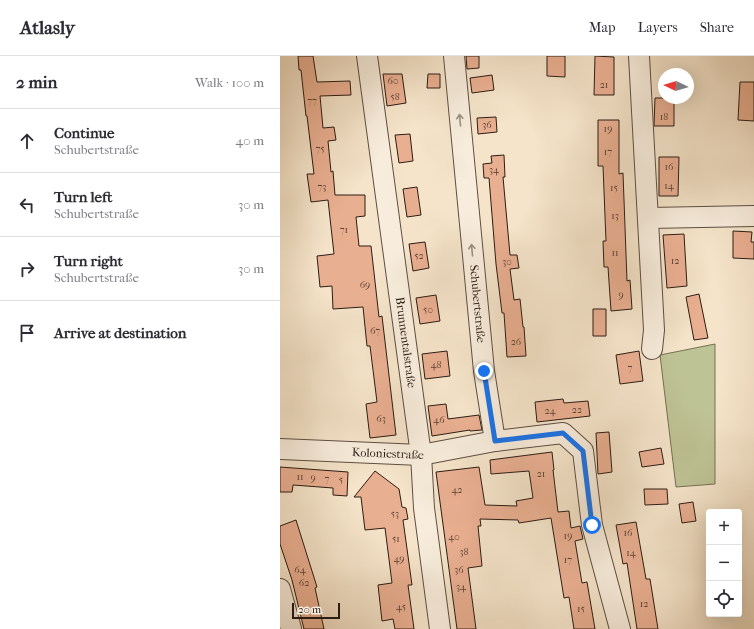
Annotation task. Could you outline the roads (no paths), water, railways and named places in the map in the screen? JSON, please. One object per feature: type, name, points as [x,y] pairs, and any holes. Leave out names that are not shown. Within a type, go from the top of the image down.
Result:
[{"type":"street","name":"Brunnentalstraße","points":[[367,56],[422,455],[424,508],[440,629]]},
{"type":"street","name":"Schubertstraße","points":[[454,56],[484,371],[495,441]]},
{"type":"street","points":[[640,56],[654,330],[652,349]]},
{"type":"street","points":[[649,218],[754,216]]},
{"type":"street","points":[[495,441],[563,433],[583,451],[592,525],[620,629]]},
{"type":"street","name":"Koloniestraße","points":[[280,449],[422,455],[495,441]]},
{"type":"street","points":[[280,589],[291,629]]}]
